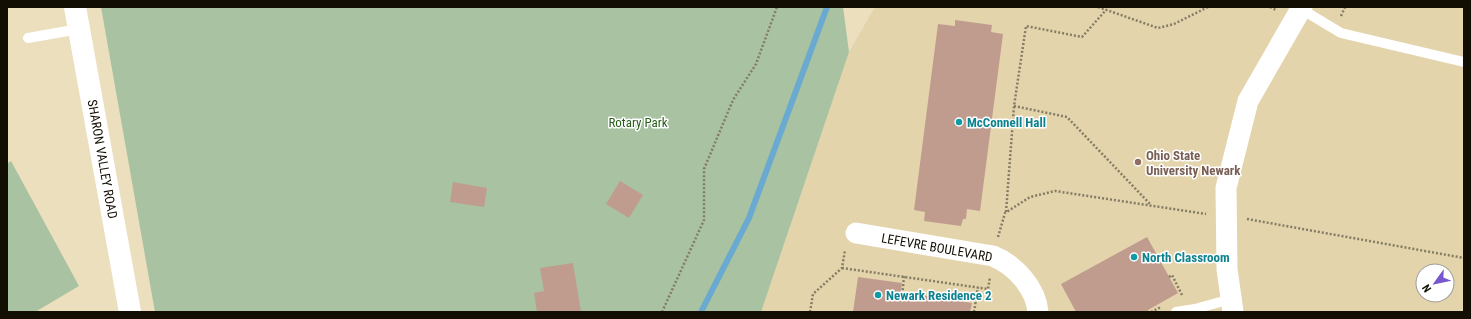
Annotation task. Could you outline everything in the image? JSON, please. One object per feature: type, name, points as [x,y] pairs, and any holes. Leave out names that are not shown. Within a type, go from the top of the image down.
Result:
[{"type":"street","name":"SHARON VALLEY ROAD","points":[[75,7],[130,312]]},
{"type":"street","points":[[1232,305],[1227,269],[1226,188],[1248,100],[1301,8]]},
{"type":"street","name":"LEFEVRE BOULEVARD","points":[[850,241],[993,256],[999,258],[1016,271],[1031,288],[1038,312]]},
{"type":"lane","points":[[1301,8],[1341,33],[1464,62]]},
{"type":"lane","points":[[28,38],[80,29]]},
{"type":"lane","points":[[1176,312],[1232,305]]},
{"type":"path","points":[[662,312],[704,220],[704,169],[733,100],[756,64],[777,7]]},
{"type":"path","points":[[1098,7],[1158,28],[1174,24],[1208,7]]},
{"type":"path","points":[[993,256],[1006,213],[1014,106],[1026,26],[1082,37],[1106,10]]},
{"type":"path","points":[[1014,106],[1067,117],[1151,205]]},
{"type":"path","points":[[1006,213],[1030,197],[1055,192],[1208,214]]},
{"type":"path","points":[[1245,219],[1464,258]]},
{"type":"path","points":[[810,312],[813,294],[842,268],[850,241]]},
{"type":"path","points":[[842,268],[988,289]]},
{"type":"path","points":[[1169,277],[1172,275],[1185,302],[1187,310]]},
{"type":"path","points":[[902,298],[904,276]]},
{"type":"path","points":[[974,312],[978,287]]},
{"type":"shaded area","name":"Ohio State University Newark","points":[[875,7],[1464,7],[1464,312],[761,312],[849,52]]},
{"type":"green space","name":"Rotary Park","points":[[101,7],[843,7],[849,52],[761,312],[155,312]]},
{"type":"green space","points":[[11,161],[79,286],[35,312],[7,312],[7,164]]},
{"type":"building","name":"McConnell Hall","points":[[955,20],[992,25],[991,32],[1003,34],[980,211],[967,209],[966,219],[963,219],[961,226],[924,221],[925,212],[914,210],[938,24],[955,26]]},
{"type":"building","points":[[620,181],[643,195],[629,218],[606,204]]},
{"type":"building","points":[[453,182],[487,188],[484,207],[450,202]]},
{"type":"building","name":"North Classroom","points":[[1147,237],[1178,293],[1148,310],[1149,312],[1076,312],[1061,284]]},
{"type":"building","points":[[573,263],[581,312],[537,312],[534,293],[544,291],[540,268]]},
{"type":"building","name":"Newark Residence 2","points":[[858,277],[902,283],[900,297],[906,298],[907,293],[972,303],[970,312],[853,312]]},
{"type":"waterway","points":[[701,312],[749,218],[827,7]]},
{"type":"place","name":"McConnell Hall","points":[[959,122]]},
{"type":"place","name":"Ohio State University Newark","points":[[1138,162]]},
{"type":"place","name":"North Classroom","points":[[1134,257]]},
{"type":"place","name":"Newark Residence 2","points":[[878,295]]}]
